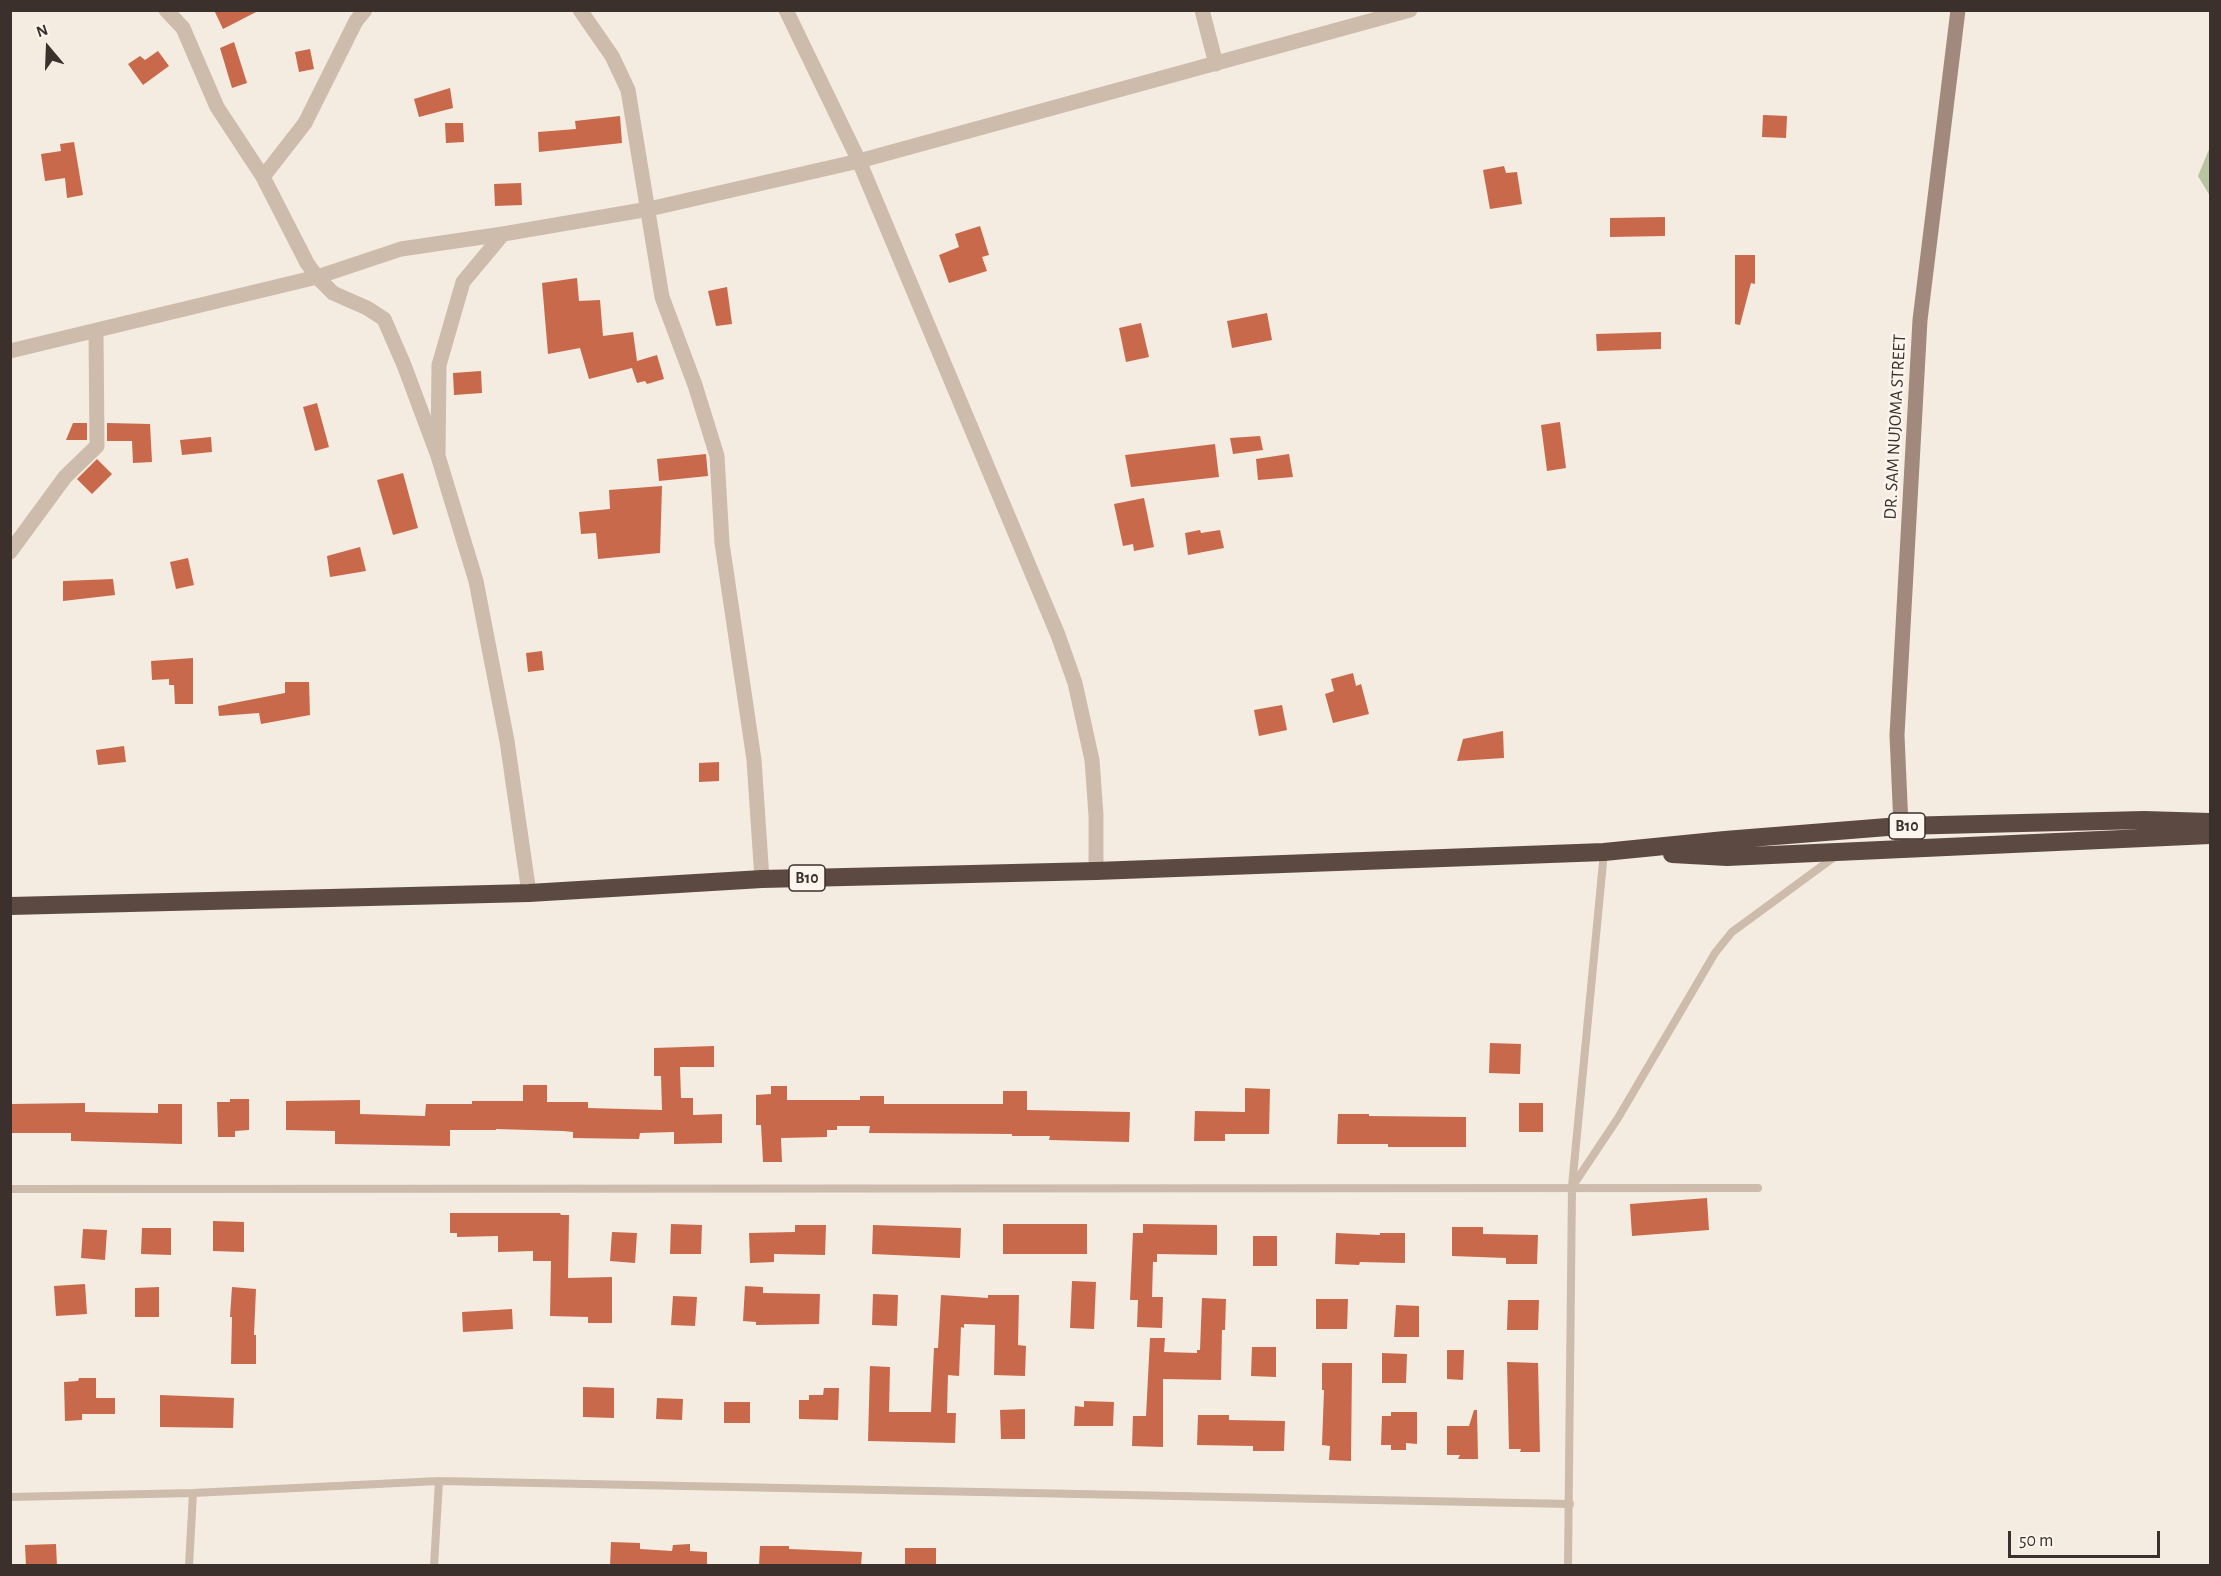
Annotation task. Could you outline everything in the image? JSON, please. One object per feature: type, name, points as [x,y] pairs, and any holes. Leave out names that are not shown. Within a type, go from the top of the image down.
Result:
[{"type":"highway","name":"B10","points":[[10,906],[530,892],[762,879],[1096,871],[1604,852],[1900,826],[2144,820],[2211,822]]},
{"type":"highway","name":"B10","points":[[1604,852],[1727,856],[2211,835]]},
{"type":"street","points":[[166,10],[183,28],[218,107],[263,177],[307,263],[333,293],[367,308],[384,319],[404,365],[438,456],[476,581],[507,741],[530,892]]},
{"type":"street","points":[[263,177],[305,123],[356,21],[365,10]]},
{"type":"street","points":[[580,10],[612,56],[628,90],[662,297],[695,384],[717,456],[722,543],[754,760],[762,879]]},
{"type":"street","points":[[786,10],[859,161],[1053,624],[1075,683],[1092,760],[1096,815],[1096,871]]},
{"type":"street","points":[[1202,10],[1216,64]]},
{"type":"street","points":[[10,351],[317,277],[401,249],[649,209],[859,161],[1410,10]]},
{"type":"street","name":"DR. SAM NUJOMA STREET","points":[[1902,849],[1897,735],[1920,320],[1958,10]]},
{"type":"street","points":[[438,456],[439,365],[463,282],[503,234]]},
{"type":"street","points":[[10,552],[65,477],[97,446],[96,331]]},
{"type":"lane","points":[[1572,1186],[1618,1118],[1715,953],[1732,932],[1842,851]]},
{"type":"lane","points":[[1568,1566],[1572,1186],[1604,852]]},
{"type":"lane","points":[[10,1189],[1572,1186],[1758,1188]]},
{"type":"lane","points":[[10,1497],[193,1493],[439,1481],[1570,1504]]},
{"type":"lane","points":[[434,1566],[439,1481]]},
{"type":"lane","points":[[189,1566],[193,1493]]},
{"type":"green space","points":[[2210,147],[2210,196],[2198,176]]},
{"type":"building","points":[[214,10],[260,10],[223,29]]},
{"type":"building","points":[[234,42],[247,83],[232,88],[220,48]]},
{"type":"building","points":[[310,49],[314,69],[299,72],[295,52]]},
{"type":"building","points":[[158,51],[169,66],[143,85],[128,64],[140,56],[145,60]]},
{"type":"building","points":[[450,88],[453,108],[419,117],[414,99]]},
{"type":"building","points":[[1763,115],[1787,116],[1786,138],[1762,137]]},
{"type":"building","points":[[620,116],[622,143],[539,152],[538,132],[576,129],[575,121]]},
{"type":"building","points":[[445,123],[463,123],[464,142],[446,143]]},
{"type":"building","points":[[74,142],[83,195],[67,198],[65,178],[45,181],[41,154],[61,151],[60,144]]},
{"type":"building","points":[[1504,166],[1506,173],[1517,172],[1522,204],[1490,209],[1483,170]]},
{"type":"building","points":[[521,183],[522,205],[495,206],[494,184]]},
{"type":"building","points":[[1665,217],[1665,236],[1610,237],[1610,218]]},
{"type":"building","points":[[980,226],[989,255],[982,257],[987,271],[949,283],[939,255],[959,247],[955,234]]},
{"type":"building","points":[[1735,255],[1755,255],[1755,284],[1751,283],[1740,325],[1735,324]]},
{"type":"building","points":[[577,278],[579,301],[600,300],[603,336],[633,332],[637,361],[657,355],[664,379],[647,384],[645,381],[637,383],[632,368],[589,379],[580,348],[548,354],[542,283]]},
{"type":"building","points":[[727,287],[732,324],[716,326],[708,291]]},
{"type":"building","points":[[1267,313],[1272,340],[1232,348],[1227,321]]},
{"type":"building","points":[[1141,323],[1149,357],[1126,362],[1119,328]]},
{"type":"building","points":[[1661,332],[1661,349],[1597,351],[1596,334]]},
{"type":"building","points":[[481,371],[482,393],[454,395],[453,373]]},
{"type":"building","points":[[317,403],[329,447],[315,451],[303,407]]},
{"type":"building","points":[[1560,422],[1566,468],[1547,471],[1541,425]]},
{"type":"building","points":[[73,423],[87,423],[87,440],[66,440]]},
{"type":"building","points":[[107,423],[150,424],[152,462],[133,463],[132,441],[107,441]]},
{"type":"building","points":[[1260,436],[1263,450],[1233,454],[1230,438]]},
{"type":"building","points":[[211,437],[212,452],[182,455],[180,440]]},
{"type":"building","points":[[1215,444],[1219,477],[1131,487],[1125,455]]},
{"type":"building","points":[[706,454],[708,476],[659,481],[657,459]]},
{"type":"building","points":[[1289,454],[1293,477],[1258,480],[1256,459]]},
{"type":"building","points":[[97,459],[112,474],[92,494],[77,479]]},
{"type":"building","points":[[403,473],[418,528],[393,535],[377,480]]},
{"type":"building","points":[[662,486],[660,553],[598,559],[596,533],[581,534],[579,512],[610,509],[609,490]]},
{"type":"building","points":[[1144,498],[1154,547],[1134,551],[1133,544],[1123,546],[1114,504]]},
{"type":"building","points":[[1200,530],[1201,533],[1220,530],[1224,548],[1188,555],[1185,533]]},
{"type":"building","points":[[360,547],[366,571],[330,577],[327,556]]},
{"type":"building","points":[[188,558],[194,585],[176,589],[170,562]]},
{"type":"building","points":[[113,579],[115,595],[63,601],[63,581]]},
{"type":"building","points":[[542,651],[544,670],[528,672],[526,653]]},
{"type":"building","points":[[193,658],[193,704],[175,704],[174,685],[169,685],[169,679],[152,680],[151,661]]},
{"type":"building","points":[[1353,673],[1356,686],[1361,684],[1369,714],[1333,723],[1325,694],[1334,691],[1331,679]]},
{"type":"building","points":[[285,682],[309,682],[310,715],[261,724],[259,713],[219,716],[218,706],[285,693]]},
{"type":"building","points":[[1282,705],[1287,730],[1259,736],[1254,710]]},
{"type":"building","points":[[1503,731],[1504,758],[1457,761],[1463,739]]},
{"type":"building","points":[[124,746],[126,762],[98,765],[96,750]]},
{"type":"building","points":[[719,762],[719,781],[699,782],[699,763]]},
{"type":"building","points":[[1490,1043],[1521,1044],[1520,1074],[1489,1073]]},
{"type":"building","points":[[714,1046],[714,1067],[680,1067],[681,1098],[693,1098],[693,1115],[722,1114],[722,1143],[674,1144],[674,1132],[640,1133],[639,1139],[573,1138],[573,1132],[496,1129],[450,1130],[450,1146],[335,1144],[335,1131],[286,1130],[286,1101],[360,1100],[360,1114],[425,1116],[426,1104],[523,1101],[523,1085],[547,1085],[547,1102],[588,1102],[588,1108],[662,1110],[661,1076],[654,1076],[654,1048]]},
{"type":"building","points":[[771,1086],[787,1086],[787,1100],[860,1100],[860,1096],[884,1096],[884,1104],[1003,1104],[1003,1091],[1027,1091],[1027,1110],[1130,1112],[1129,1142],[1049,1140],[1050,1136],[1012,1136],[1012,1134],[869,1133],[870,1126],[837,1126],[837,1130],[827,1130],[827,1137],[781,1138],[782,1162],[763,1162],[761,1125],[756,1125],[756,1095],[771,1094]]},
{"type":"building","points":[[1245,1088],[1270,1089],[1269,1134],[1225,1134],[1225,1141],[1194,1141],[1195,1111],[1245,1112]]},
{"type":"building","points":[[230,1099],[249,1099],[249,1130],[235,1131],[235,1137],[218,1137],[217,1102],[230,1102]]},
{"type":"building","points":[[85,1103],[85,1112],[158,1113],[158,1104],[182,1104],[182,1144],[71,1141],[71,1133],[11,1133],[11,1104]]},
{"type":"building","points":[[1519,1103],[1543,1103],[1543,1132],[1519,1132]]},
{"type":"building","points":[[1338,1114],[1466,1117],[1466,1147],[1388,1147],[1388,1144],[1337,1144]]},
{"type":"building","points":[[1707,1198],[1709,1230],[1632,1236],[1630,1204]]},
{"type":"building","points":[[450,1213],[560,1213],[569,1215],[568,1278],[612,1277],[612,1323],[588,1323],[588,1317],[550,1316],[551,1261],[533,1261],[533,1251],[498,1252],[498,1236],[457,1237],[457,1233],[450,1233]]},
{"type":"building","points":[[213,1221],[244,1222],[244,1252],[213,1251]]},
{"type":"building","points":[[671,1224],[702,1225],[701,1254],[670,1254]]},
{"type":"building","points":[[1003,1224],[1087,1224],[1087,1254],[1003,1254]]},
{"type":"building","points":[[1143,1224],[1217,1225],[1217,1255],[1157,1254],[1157,1262],[1153,1262],[1152,1297],[1163,1297],[1162,1328],[1137,1327],[1138,1300],[1130,1300],[1133,1233],[1143,1233]]},
{"type":"building","points":[[795,1225],[826,1225],[825,1255],[774,1254],[774,1262],[750,1263],[749,1233],[795,1232]]},
{"type":"building","points":[[873,1225],[961,1228],[960,1258],[872,1254]]},
{"type":"building","points":[[1452,1227],[1483,1227],[1483,1234],[1538,1235],[1537,1264],[1506,1264],[1506,1258],[1452,1256]]},
{"type":"building","points":[[142,1228],[171,1228],[171,1255],[141,1254]]},
{"type":"building","points":[[83,1229],[107,1230],[105,1260],[81,1258]]},
{"type":"building","points":[[612,1232],[637,1233],[635,1263],[610,1261]]},
{"type":"building","points":[[1336,1233],[1380,1235],[1380,1233],[1405,1233],[1405,1263],[1335,1264]]},
{"type":"building","points":[[1253,1236],[1277,1236],[1277,1266],[1253,1266]]},
{"type":"building","points":[[1072,1281],[1096,1282],[1094,1329],[1070,1328]]},
{"type":"building","points":[[85,1284],[87,1314],[56,1316],[54,1286]]},
{"type":"building","points":[[745,1286],[763,1287],[763,1293],[820,1294],[819,1324],[756,1325],[756,1322],[743,1321]]},
{"type":"building","points":[[159,1287],[159,1317],[135,1317],[135,1288]]},
{"type":"building","points":[[232,1287],[256,1289],[254,1335],[256,1335],[256,1364],[231,1364]]},
{"type":"building","points":[[873,1294],[898,1295],[897,1326],[872,1325]]},
{"type":"building","points":[[941,1295],[988,1298],[988,1295],[1019,1295],[1018,1345],[1026,1346],[1025,1376],[994,1375],[995,1325],[964,1324],[964,1328],[961,1327],[959,1376],[948,1375],[947,1413],[956,1413],[955,1443],[868,1441],[870,1366],[890,1367],[889,1412],[931,1412],[934,1348],[938,1348]]},
{"type":"building","points":[[673,1296],[697,1297],[695,1326],[671,1325]]},
{"type":"building","points":[[1202,1298],[1226,1299],[1225,1330],[1222,1330],[1221,1380],[1163,1379],[1163,1447],[1132,1446],[1133,1416],[1146,1416],[1150,1338],[1165,1338],[1164,1352],[1197,1353],[1197,1350],[1200,1350]]},
{"type":"building","points":[[1316,1299],[1348,1299],[1347,1329],[1316,1329]]},
{"type":"building","points":[[1508,1300],[1539,1300],[1538,1330],[1507,1330]]},
{"type":"building","points":[[1396,1305],[1419,1306],[1419,1337],[1394,1337]]},
{"type":"building","points":[[512,1309],[513,1329],[463,1332],[462,1312]]},
{"type":"building","points":[[1252,1347],[1276,1347],[1276,1377],[1251,1376]]},
{"type":"building","points":[[1447,1350],[1464,1350],[1463,1380],[1447,1379]]},
{"type":"building","points":[[1382,1353],[1407,1354],[1406,1383],[1382,1383]]},
{"type":"building","points":[[1507,1362],[1538,1363],[1540,1452],[1520,1452],[1521,1449],[1509,1449]]},
{"type":"building","points":[[1322,1363],[1352,1363],[1351,1461],[1329,1460],[1330,1446],[1322,1445],[1324,1390],[1322,1390]]},
{"type":"building","points":[[79,1378],[96,1378],[96,1398],[115,1398],[115,1414],[82,1414],[82,1420],[65,1421],[64,1382],[78,1381]]},
{"type":"building","points":[[583,1387],[614,1388],[614,1418],[583,1417]]},
{"type":"building","points":[[824,1388],[839,1388],[838,1420],[799,1419],[799,1400],[809,1400],[809,1395],[823,1395]]},
{"type":"building","points":[[160,1395],[234,1398],[233,1428],[160,1427]]},
{"type":"building","points":[[657,1398],[683,1399],[682,1420],[656,1419]]},
{"type":"building","points":[[1084,1401],[1114,1402],[1113,1426],[1074,1426],[1075,1406],[1084,1407]]},
{"type":"building","points":[[724,1402],[750,1402],[750,1423],[724,1423]]},
{"type":"building","points":[[1025,1409],[1025,1439],[1001,1439],[1000,1410]]},
{"type":"building","points":[[1474,1410],[1477,1410],[1478,1459],[1458,1459],[1460,1455],[1447,1455],[1447,1426],[1469,1426]]},
{"type":"building","points":[[1391,1412],[1417,1412],[1417,1444],[1406,1443],[1406,1450],[1391,1450],[1391,1445],[1381,1445],[1382,1416],[1391,1416]]},
{"type":"building","points":[[1198,1415],[1229,1415],[1229,1420],[1285,1421],[1284,1451],[1253,1451],[1253,1446],[1197,1445]]},
{"type":"building","points":[[611,1542],[640,1543],[640,1549],[672,1551],[673,1545],[690,1544],[690,1551],[707,1552],[707,1566],[610,1566]]},
{"type":"building","points":[[56,1544],[57,1566],[26,1566],[25,1545]]},
{"type":"building","points":[[760,1546],[862,1552],[861,1566],[759,1566]]},
{"type":"building","points":[[905,1548],[936,1548],[936,1566],[905,1566]]}]
